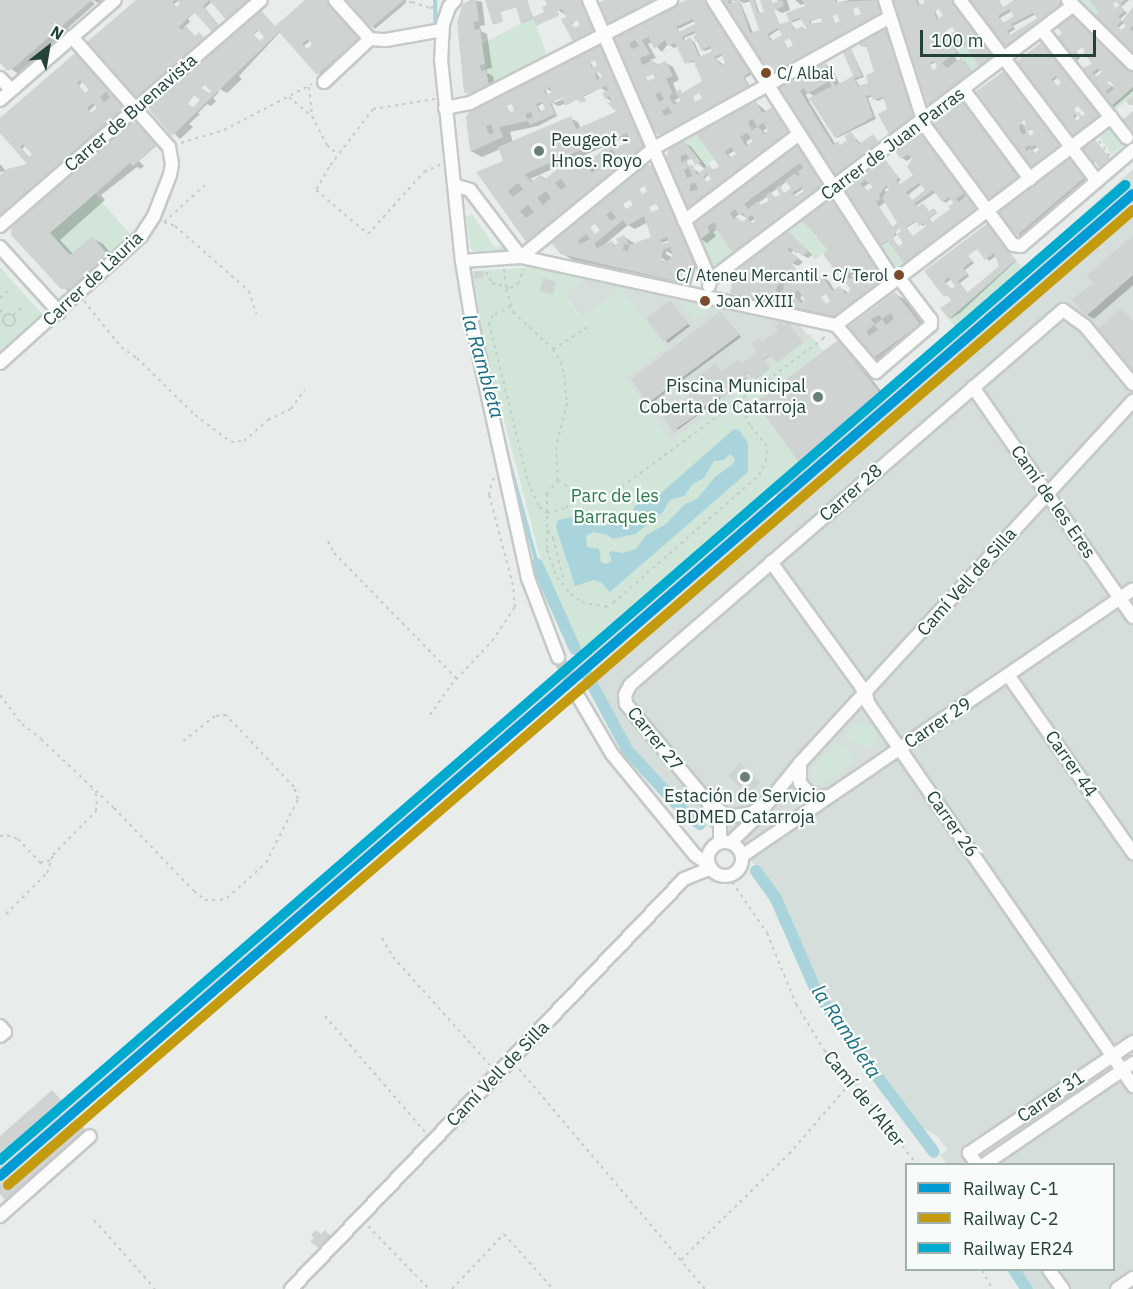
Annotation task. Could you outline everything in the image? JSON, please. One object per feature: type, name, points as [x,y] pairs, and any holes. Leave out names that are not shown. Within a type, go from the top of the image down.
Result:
[{"type":"street","points":[[0,100],[115,0]]},
{"type":"street","name":"Carrer de Buenavista","points":[[0,226],[261,0]]},
{"type":"street","points":[[335,0],[370,39]]},
{"type":"street","points":[[455,0],[447,11],[442,30],[441,50],[444,103],[462,261],[473,331],[528,578],[558,657]]},
{"type":"street","points":[[589,0],[710,280],[707,297]]},
{"type":"street","points":[[444,103],[470,103],[671,0]]},
{"type":"street","points":[[462,261],[523,261],[707,297],[831,328],[876,372],[932,325],[931,320],[896,280],[834,188],[713,0]]},
{"type":"street","points":[[885,0],[923,122],[1013,245],[1021,246],[1133,150]]},
{"type":"street","points":[[960,0],[1097,181]]},
{"type":"street","points":[[1071,2],[1133,64]]},
{"type":"street","name":"Carrer de Juan Parras","points":[[710,280],[923,122],[1042,30],[1071,2]]},
{"type":"street","points":[[523,261],[654,148],[890,17]]},
{"type":"street","points":[[315,84],[370,39],[386,40],[442,30]]},
{"type":"street","points":[[1042,30],[1127,138]]},
{"type":"street","points":[[423,34],[433,39],[441,50]]},
{"type":"street","points":[[72,37],[169,147]]},
{"type":"street","points":[[0,78],[11,90]]},
{"type":"street","points":[[964,90],[1030,178]]},
{"type":"street","points":[[831,328],[1111,117]]},
{"type":"street","points":[[684,221],[799,134]]},
{"type":"street","name":"Carrer de Làuria","points":[[0,363],[79,295],[159,219],[172,164],[169,147]]},
{"type":"street","points":[[454,185],[470,190],[523,261]]},
{"type":"street","points":[[0,247],[59,312]]},
{"type":"street","name":"Carrer 28","points":[[638,676],[1064,309],[1085,326],[1133,384]]},
{"type":"street","name":"Camí de les Eres","points":[[973,387],[1133,617]]},
{"type":"street","name":"Camí Vell de Silla","points":[[722,843],[754,820],[800,763],[1133,401]]},
{"type":"street","name":"Carrer 26","points":[[771,562],[866,693],[868,703],[1113,1055],[1128,1067],[1133,1086]]},
{"type":"street","name":"Carrer 29","points":[[742,856],[1133,590]]},
{"type":"street","name":"Carrer 44","points":[[1008,675],[1133,853]]},
{"type":"street","name":"Carrer 27","points":[[638,676],[625,695],[626,704],[705,799],[720,823],[722,843]]},
{"type":"street","points":[[579,698],[612,754],[695,855],[718,874],[728,876],[737,871],[742,856],[739,848],[722,843],[696,846],[682,839]]},
{"type":"street","points":[[800,763],[800,783],[813,798],[831,796]]},
{"type":"street","name":"Carrer 27","points":[[705,799],[724,814],[732,816],[752,813],[767,802]]},
{"type":"street","points":[[710,866],[709,854],[722,843]]},
{"type":"street","name":"Camí Vell de Silla","points":[[291,1289],[684,879],[710,866]]},
{"type":"street","points":[[0,1026],[5,1032],[0,1036]]},
{"type":"street","name":"Carrer 31","points":[[976,1163],[969,1152],[1133,1042]]},
{"type":"street","name":"Carrer 31","points":[[986,1163],[1128,1067]]},
{"type":"street","points":[[0,1215],[90,1136]]},
{"type":"street","points":[[1050,1271],[1063,1289]]},
{"type":"street","points":[[1117,1289],[1133,1278]]},
{"type":"path","points":[[402,4],[406,1],[430,8],[438,6]]},
{"type":"path","points":[[169,147],[224,129],[315,84]]},
{"type":"path","points":[[312,116],[315,84]]},
{"type":"path","points":[[289,97],[312,116],[327,145],[338,155]]},
{"type":"path","points":[[444,103],[411,100],[373,109],[338,155],[316,190],[368,234],[424,172],[451,159]]},
{"type":"path","points":[[1095,137],[1114,161]]},
{"type":"path","points":[[159,219],[206,185]]},
{"type":"path","points":[[159,219],[175,226],[249,291],[256,314]]},
{"type":"path","points":[[485,269],[492,283],[506,288],[518,284],[523,261]]},
{"type":"path","points":[[504,268],[506,288],[513,312],[553,349],[561,362],[567,403],[556,447],[558,480],[547,494],[547,550],[557,577],[564,583]]},
{"type":"path","points":[[0,298],[9,290]]},
{"type":"path","points":[[79,295],[121,347],[137,358],[195,415],[231,442],[244,441],[268,420],[291,409],[304,389]]},
{"type":"path","points":[[0,310],[5,315],[13,315],[24,306]]},
{"type":"path","points":[[511,306],[493,315],[489,323],[528,482],[538,507],[547,513],[566,508],[574,496]]},
{"type":"path","points":[[4,324],[5,315]]},
{"type":"path","points":[[0,327],[4,324],[13,324],[13,315]]},
{"type":"path","points":[[553,349],[588,327]]},
{"type":"path","points":[[574,496],[596,497],[616,491],[823,339],[831,328]]},
{"type":"path","points":[[548,530],[553,538],[564,583],[570,594],[582,602],[605,607],[613,603],[751,484],[763,468],[767,446],[750,425],[738,401]]},
{"type":"path","points":[[430,715],[457,679],[492,641],[515,607],[513,585],[489,495],[492,480],[503,474]]},
{"type":"path","points":[[558,480],[565,484],[574,496]]},
{"type":"path","points":[[328,541],[334,552],[457,679]]},
{"type":"path","points":[[0,694],[22,724],[89,784],[194,891],[212,901],[227,898],[266,863],[298,799],[294,787],[226,715],[215,716],[182,742]]},
{"type":"path","points":[[6,914],[47,873],[53,855],[96,811],[97,796],[89,784]]},
{"type":"path","points":[[0,836],[7,835],[18,839],[40,863],[51,860]]},
{"type":"path","name":"Camí de l'Alter","points":[[728,876],[767,933],[796,1004],[824,1050],[852,1081],[915,1163]]},
{"type":"path","points":[[382,938],[393,957],[498,1073]]},
{"type":"path","points":[[325,1016],[433,1141]]},
{"type":"path","points":[[511,1060],[705,1289]]},
{"type":"path","points":[[681,1260],[789,1154],[852,1081]]},
{"type":"path","points":[[360,1217],[429,1289]]},
{"type":"path","points":[[94,1220],[155,1289]]},
{"type":"path","points":[[452,1289],[504,1234],[553,1289]]},
{"type":"path","points":[[983,1271],[992,1289]]},
{"type":"shaded area","points":[[1133,169],[1133,1289],[1032,1289],[1019,1271],[1115,1271],[1115,1163],[946,1163],[940,1155],[948,1150],[937,1136],[921,1127],[830,1005],[777,892],[765,873],[687,809],[640,757],[606,707],[591,677],[663,614],[683,603],[845,461],[840,457],[74,1116],[0,1185],[0,1159],[70,1101],[442,777],[580,652],[956,328]]},
{"type":"shaded area","points":[[586,278],[800,325],[807,335],[810,334],[812,337],[671,442],[564,294]]},
{"type":"green space","points":[[1082,0],[1089,0],[1099,12],[1091,17],[1078,4]]},
{"type":"green space","points":[[533,17],[547,55],[489,85],[482,44]]},
{"type":"green space","points":[[960,40],[981,69],[974,75],[952,46]]},
{"type":"green space","points":[[1133,87],[1133,96],[1112,112],[1109,108]]},
{"type":"green space","points":[[1112,125],[1125,144],[1112,155],[1098,136]]},
{"type":"green space","points":[[696,134],[714,159],[704,167],[684,141]]},
{"type":"green space","points":[[95,194],[131,235],[109,256],[92,236],[70,255],[50,233]]},
{"type":"green space","points":[[472,214],[495,247],[510,246],[509,251],[477,253],[471,249],[466,217]]},
{"type":"green space","points":[[802,221],[828,250],[815,260],[789,231]]},
{"type":"green space","points":[[715,228],[734,254],[719,265],[709,263],[699,240]]},
{"type":"green space","points":[[887,241],[906,266],[896,273],[879,247]]},
{"type":"green space","points":[[1016,260],[1023,268],[956,328],[949,319]]},
{"type":"green space","points":[[0,267],[42,314],[0,351]]},
{"type":"green space","name":"Parc de les Barraques","points":[[535,267],[586,278],[564,295],[671,442],[812,337],[823,351],[755,402],[799,463],[580,652],[553,592],[538,550],[484,343],[472,271]]},
{"type":"green space","points":[[621,288],[666,348],[627,377],[582,317]]},
{"type":"green space","points":[[679,302],[711,308],[694,320]]},
{"type":"green space","points":[[859,722],[869,724],[875,731],[877,740],[870,751],[863,745],[854,744],[844,736]]},
{"type":"green space","points":[[835,744],[844,745],[852,754],[854,762],[823,784],[816,785],[811,782],[810,772]]},
{"type":"water","points":[[734,429],[739,430],[748,443],[748,472],[610,592],[602,583],[594,580],[575,586],[556,527],[558,520],[572,517],[584,507],[583,518],[629,525],[635,506],[660,494]],"holes":[[[730,454],[735,459],[733,464],[716,476],[697,499],[685,504],[666,524],[646,535],[636,549],[622,553],[612,551],[609,553],[612,561],[606,564],[601,562],[599,549],[587,547],[586,536],[593,532],[605,534],[613,539],[635,534],[662,513],[670,500],[684,496],[693,484],[704,478],[714,461],[724,460]]]},
{"type":"building","points":[[0,0],[92,0],[11,70],[6,70],[0,63]]},
{"type":"building","points":[[136,0],[175,0],[172,2],[176,7],[180,4],[177,0],[209,0],[203,6],[220,27],[213,33],[194,12],[179,27],[182,30],[186,26],[195,36],[199,32],[206,40],[140,96],[135,96],[87,42]]},
{"type":"building","points":[[209,0],[251,0],[227,21]]},
{"type":"building","points":[[305,0],[328,0],[360,37],[317,75],[279,32],[172,136],[150,111],[151,103],[260,9],[275,26]],"holes":[[[258,30],[264,37],[260,41],[253,34]],[[308,39],[312,44],[307,49],[302,44]],[[203,84],[211,91],[209,93],[201,88]],[[194,95],[200,100],[193,107],[187,103]]]},
{"type":"building","points":[[347,0],[404,0],[371,28]]},
{"type":"building","points":[[476,0],[479,21],[473,22],[475,30],[480,29],[485,64],[480,65],[481,71],[486,70],[489,85],[470,95],[464,92],[457,22],[463,4]]},
{"type":"building","points":[[485,0],[527,0],[533,17],[521,24],[516,7],[500,12],[503,21],[493,25]]},
{"type":"building","points":[[545,0],[582,0],[595,31],[573,42],[561,19],[566,17],[562,9],[557,11],[559,15],[536,26],[533,17],[544,12],[542,7],[547,5]],"holes":[[[577,20],[580,25],[574,28],[571,23]]]},
{"type":"building","points":[[604,0],[655,0],[609,24],[598,3]]},
{"type":"building","points":[[686,0],[706,0],[751,72],[743,77],[750,89],[664,136],[655,133],[614,38]],"holes":[[[693,19],[695,24],[679,32],[676,27]],[[694,31],[696,35],[693,36],[695,41],[698,40],[701,51],[710,46],[712,51],[699,57],[691,37],[684,41],[682,37]],[[648,37],[654,49],[665,40],[668,46],[675,43],[685,64],[693,60],[702,81],[682,93],[680,89],[675,92],[681,100],[674,105],[669,96],[673,93],[666,79],[673,76],[666,61],[656,65],[653,60],[642,65],[640,58],[650,54],[642,40]],[[635,40],[639,46],[632,49],[629,44]],[[721,54],[725,63],[721,65],[714,57]],[[653,74],[655,78],[648,81],[646,77]],[[660,92],[664,99],[659,102],[655,94]],[[699,93],[702,98],[695,102],[693,97]],[[668,107],[672,113],[665,116],[662,111]]]},
{"type":"building","points":[[720,0],[727,0],[729,4],[739,0],[750,33],[759,30],[749,0],[754,0],[758,13],[764,12],[760,0],[771,0],[772,3],[782,0],[784,6],[774,10],[779,24],[791,21],[794,30],[803,26],[804,30],[807,29],[800,18],[789,21],[786,13],[805,6],[802,0],[835,0],[835,2],[879,0],[882,13],[769,77]],"holes":[[[858,7],[861,14],[855,16],[853,9]],[[837,14],[840,21],[835,23],[833,16]],[[821,17],[822,22],[810,24],[809,21]],[[778,28],[782,35],[771,41],[767,34]],[[789,38],[793,45],[788,48],[784,41]]]},
{"type":"building","points":[[893,0],[916,0],[918,5],[925,3],[924,0],[954,0],[996,57],[981,69],[960,40],[956,43],[953,38],[949,41],[957,52],[942,63],[947,68],[961,58],[974,75],[928,107]],"holes":[[[938,8],[943,15],[937,20],[934,11]],[[952,27],[955,31],[949,35],[946,31]],[[935,61],[937,68],[932,70],[930,63]]]},
{"type":"building","points":[[968,0],[999,0],[1003,7],[1014,0],[1064,0],[1059,3],[1063,7],[1005,51]],"holes":[[[1009,9],[1014,16],[1003,23],[998,16]],[[1033,13],[1037,18],[1010,35],[1007,31],[1013,27],[1011,24]]]},
{"type":"building","points":[[1089,0],[1125,0],[1119,5],[1125,11],[1118,16],[1122,21],[1133,7],[1133,26],[1130,28],[1133,32],[1133,52],[1130,54],[1091,17],[1099,12]],"holes":[[[1121,21],[1126,26],[1121,30],[1117,26]]]},
{"type":"building","points":[[1073,11],[1133,72],[1133,87],[1109,108],[1080,69],[1092,64],[1083,52],[1085,50],[1082,47],[1075,53],[1078,56],[1072,61],[1057,37],[1062,33],[1055,25]],"holes":[[[1098,68],[1102,72],[1096,77],[1092,73]],[[1110,81],[1115,88],[1107,94],[1105,92],[1112,86],[1106,83]]]},
{"type":"building","points":[[886,28],[915,118],[891,138],[878,114],[887,109],[883,97],[873,100],[871,95],[866,96],[873,117],[835,138],[809,98],[832,86],[829,81],[807,94],[804,88],[800,91],[833,145],[838,141],[840,145],[847,140],[844,136],[851,132],[859,144],[873,134],[881,145],[834,178],[777,89],[825,62],[835,86],[853,76],[843,52],[851,48],[862,76],[854,78],[858,86],[868,83],[866,75],[874,72],[866,45],[861,47],[859,43]]},
{"type":"building","points":[[1046,39],[1055,51],[1050,55],[1053,58],[1058,55],[1105,117],[1073,141],[1014,63]],"holes":[[[1056,76],[1061,83],[1057,86],[1051,79]],[[1078,106],[1085,114],[1082,116],[1074,109]],[[1077,113],[1080,118],[1076,121],[1073,116]]]},
{"type":"building","points":[[601,44],[643,142],[640,151],[526,242],[476,172],[503,161],[498,147],[571,116],[576,129],[616,111],[607,103],[612,101],[609,96],[605,99],[602,93],[608,90],[606,86],[583,96],[586,100],[580,103],[578,99],[565,106],[562,98],[550,103],[555,114],[530,125],[528,121],[499,127],[503,137],[470,152],[466,117],[469,111]],"holes":[[[595,60],[597,66],[592,68],[590,62]],[[600,72],[602,77],[597,80],[595,74]],[[550,87],[552,92],[546,95],[544,89]],[[542,102],[545,109],[539,112],[536,104]],[[512,104],[514,111],[510,112],[507,106]],[[531,112],[533,117],[527,119],[525,114]],[[491,124],[494,133],[489,134],[486,126]],[[627,133],[631,141],[618,147],[614,141],[580,168],[569,155],[618,134],[619,137]],[[612,149],[615,154],[609,159],[606,154]],[[555,161],[560,167],[544,180],[540,175],[531,182],[525,174]],[[595,163],[598,168],[592,173],[589,168]],[[561,179],[566,186],[561,190],[555,183]],[[518,183],[523,189],[513,197],[508,191]],[[546,191],[551,198],[543,205],[537,198]],[[528,205],[534,212],[526,218],[520,211]]]},
{"type":"building","points":[[74,54],[79,55],[127,109],[0,216],[0,175],[7,169],[27,164],[0,133],[0,118]],"holes":[[[80,80],[89,90],[85,93],[77,83]],[[106,92],[110,97],[104,102],[100,97]],[[93,103],[97,108],[91,113],[87,108]],[[23,144],[32,154],[29,157],[20,147]]]},
{"type":"building","points":[[1006,69],[1064,147],[1032,172],[974,93]],"holes":[[[1024,120],[1027,123],[1023,126],[1027,132],[1031,129],[1034,133],[1030,136],[1028,132],[1023,135],[1020,131],[1019,126]],[[1029,145],[1031,147],[1035,145],[1039,150],[1034,154],[1030,148],[1027,151],[1025,148]]]},
{"type":"building","points":[[1133,96],[1133,105],[1129,105],[1126,101]]},
{"type":"building","points":[[965,99],[1024,178],[991,202],[934,125]]},
{"type":"building","points":[[756,101],[762,113],[774,106],[792,132],[687,210],[666,158],[669,149],[684,141],[701,162],[695,165],[692,159],[686,161],[688,168],[684,170],[687,178],[692,176],[688,166],[693,165],[697,175],[709,164],[713,170],[719,166],[696,134]],"holes":[[[753,119],[757,127],[752,130],[748,122]],[[763,123],[768,131],[764,134],[758,126]],[[747,133],[753,141],[746,146],[740,137]],[[731,147],[736,154],[730,158],[725,152]],[[686,154],[689,158],[681,163],[681,156]],[[708,173],[711,179],[707,182],[703,177]],[[694,182],[698,187],[697,190],[690,191],[690,185]]]},
{"type":"building","points":[[1133,111],[1133,134],[1130,136],[1120,122]]},
{"type":"building","points":[[129,122],[137,123],[156,145],[133,166],[130,163],[50,233],[70,255],[92,236],[109,256],[71,289],[61,289],[11,235],[12,225]]},
{"type":"building","points":[[920,133],[965,192],[956,199],[959,202],[967,195],[979,211],[906,266],[887,241],[879,247],[843,191],[885,159],[899,178],[896,180],[899,185],[913,175],[907,167],[912,159],[908,154],[901,159],[895,151]],"holes":[[[865,180],[873,187],[867,191],[860,184]],[[919,183],[925,190],[912,200],[906,192]],[[886,185],[889,189],[882,198],[897,223],[892,227],[876,202],[881,199],[879,195]],[[933,190],[942,202],[949,197],[953,203],[948,207],[950,209],[931,223],[928,219],[937,212],[934,208],[929,211],[923,203],[917,207],[914,204]],[[915,221],[919,226],[923,223],[926,226],[913,236],[906,227]],[[899,228],[901,231],[897,234],[903,243],[898,247],[893,237]]]},
{"type":"building","points":[[1094,138],[1110,159],[1100,168],[1093,160],[1089,164],[1079,150]]},
{"type":"building","points":[[799,144],[825,187],[734,254],[715,228],[717,226],[714,222],[707,227],[710,232],[699,240],[692,223]],"holes":[[[800,163],[803,168],[798,171],[800,174],[797,176],[795,173],[785,181],[791,188],[784,193],[779,185],[776,188],[780,194],[774,198],[771,192],[766,195],[769,201],[760,205],[758,201],[748,209],[744,204]],[[801,187],[804,191],[795,197],[792,193]],[[735,209],[739,215],[743,213],[747,218],[742,222],[737,217],[734,219],[730,213]],[[752,215],[756,220],[751,224],[747,218]]]},
{"type":"building","points":[[1067,159],[1074,160],[1086,176],[1016,236],[998,211]]},
{"type":"building","points":[[645,164],[654,167],[694,265],[688,284],[560,254],[550,241]],"holes":[[[645,186],[647,192],[642,194],[639,189]],[[630,200],[633,205],[626,209],[623,204]],[[656,204],[659,209],[652,212],[649,207]],[[611,211],[616,218],[611,221],[606,215]],[[644,216],[651,237],[629,245],[624,235],[616,239],[618,243],[614,246],[612,241],[597,248],[594,244],[623,220],[627,226]],[[595,224],[600,230],[595,234],[590,227]],[[586,234],[590,239],[580,244],[578,241]],[[667,237],[669,242],[662,244],[660,240]],[[624,244],[629,245],[628,251],[623,250]],[[670,247],[673,255],[668,261],[661,260],[663,250]]]},
{"type":"building","points":[[832,198],[886,281],[838,317],[730,293],[734,272],[789,231],[808,252],[802,256],[799,252],[796,254],[790,247],[787,250],[799,258],[792,264],[804,278],[807,277],[812,283],[822,275],[832,291],[840,286],[845,294],[851,290],[845,282],[857,274],[851,267],[839,276],[823,254],[828,250],[816,237],[819,235],[815,235],[802,221]],"holes":[[[760,271],[765,277],[759,281],[755,274]],[[782,283],[784,285],[782,293],[776,292],[777,286]],[[798,290],[805,300],[801,303],[793,294]],[[826,294],[830,301],[826,304],[821,297]]]},
{"type":"building","points":[[988,223],[1016,260],[949,319],[940,308],[951,301],[947,295],[944,297],[924,271]],"holes":[[[977,249],[985,260],[994,253],[999,266],[967,293],[958,281],[967,274],[963,268],[972,261],[968,256]],[[949,277],[955,286],[951,289],[944,281]]]},
{"type":"building","points":[[1133,235],[1133,275],[1086,316],[1072,300],[1093,283],[1087,275]]},
{"type":"building","points":[[483,271],[484,278],[474,279],[474,272]]},
{"type":"building","points":[[543,278],[556,282],[553,295],[540,291]]},
{"type":"building","points":[[895,292],[920,324],[872,359],[847,328]],"holes":[[[891,313],[894,319],[886,325],[882,319]],[[879,315],[882,319],[875,325],[871,319]],[[874,325],[878,330],[869,336],[866,331]]]},
{"type":"building","points":[[670,300],[688,324],[664,342],[646,319]]},
{"type":"building","points":[[1122,308],[1133,321],[1133,372],[1096,330]]},
{"type":"building","points":[[721,311],[739,335],[648,403],[631,379]]},
{"type":"building","points":[[781,321],[784,326],[788,322],[803,343],[777,363],[770,355],[764,359],[770,368],[754,380],[747,372],[745,374],[748,378],[742,379],[721,398],[719,396],[700,410],[701,412],[677,428],[678,430],[674,433],[662,416],[695,391],[689,383],[716,363],[722,371],[739,359],[742,363],[757,352],[752,344],[759,338],[762,342],[778,330],[775,326]]},
{"type":"building","name":"Piscina Municipal Coberta de Catarroja","points":[[838,340],[880,393],[799,463],[755,402]]},
{"type":"building","points":[[740,763],[760,782],[749,795],[728,776]]},
{"type":"building","points":[[52,1090],[63,1102],[0,1158],[0,1136]]},
{"type":"building","points":[[76,1118],[86,1130],[6,1201],[0,1194],[0,1185]]},
{"type":"building","points":[[316,1230],[321,1234],[325,1230],[330,1235],[318,1248],[310,1241],[314,1238],[311,1235]]},
{"type":"waterway","name":"la Rambleta","points":[[435,0],[436,44]]},
{"type":"waterway","name":"la Rambleta","points":[[504,443],[537,564]]},
{"type":"waterway","name":"la Rambleta","points":[[537,564],[575,649]]},
{"type":"waterway","name":"la Rambleta","points":[[587,675],[628,751],[684,812],[700,824]]},
{"type":"waterway","name":"la Rambleta","points":[[756,871],[776,899],[815,988],[840,1027],[934,1152]]},
{"type":"waterway","name":"la Rambleta","points":[[1015,1271],[1027,1289]]},
{"type":"tunnel","points":[[558,657],[579,698]]},
{"type":"railway","points":[[768,502],[834,453]]},
{"type":"rail line","name":"ER24","points":[[0,1160],[1125,185]]},
{"type":"rail line","name":"C-1","points":[[0,1176],[1133,194]]},
{"type":"rail line","name":"C-2","points":[[8,1185],[1133,210]]},
{"type":"place","name":"C/ Albal","points":[[766,73]]},
{"type":"place","name":"Peugeot - Hnos. Royo","points":[[539,151]]},
{"type":"place","name":"C/ Ateneu Mercantil - C/ Terol","points":[[899,275]]},
{"type":"place","name":"Joan XXIII","points":[[705,301]]},
{"type":"place","name":"Piscina Municipal Coberta de Catarroja","points":[[818,397]]},
{"type":"place","name":"Estación de Servicio BDMED Catarroja","points":[[745,777]]}]
